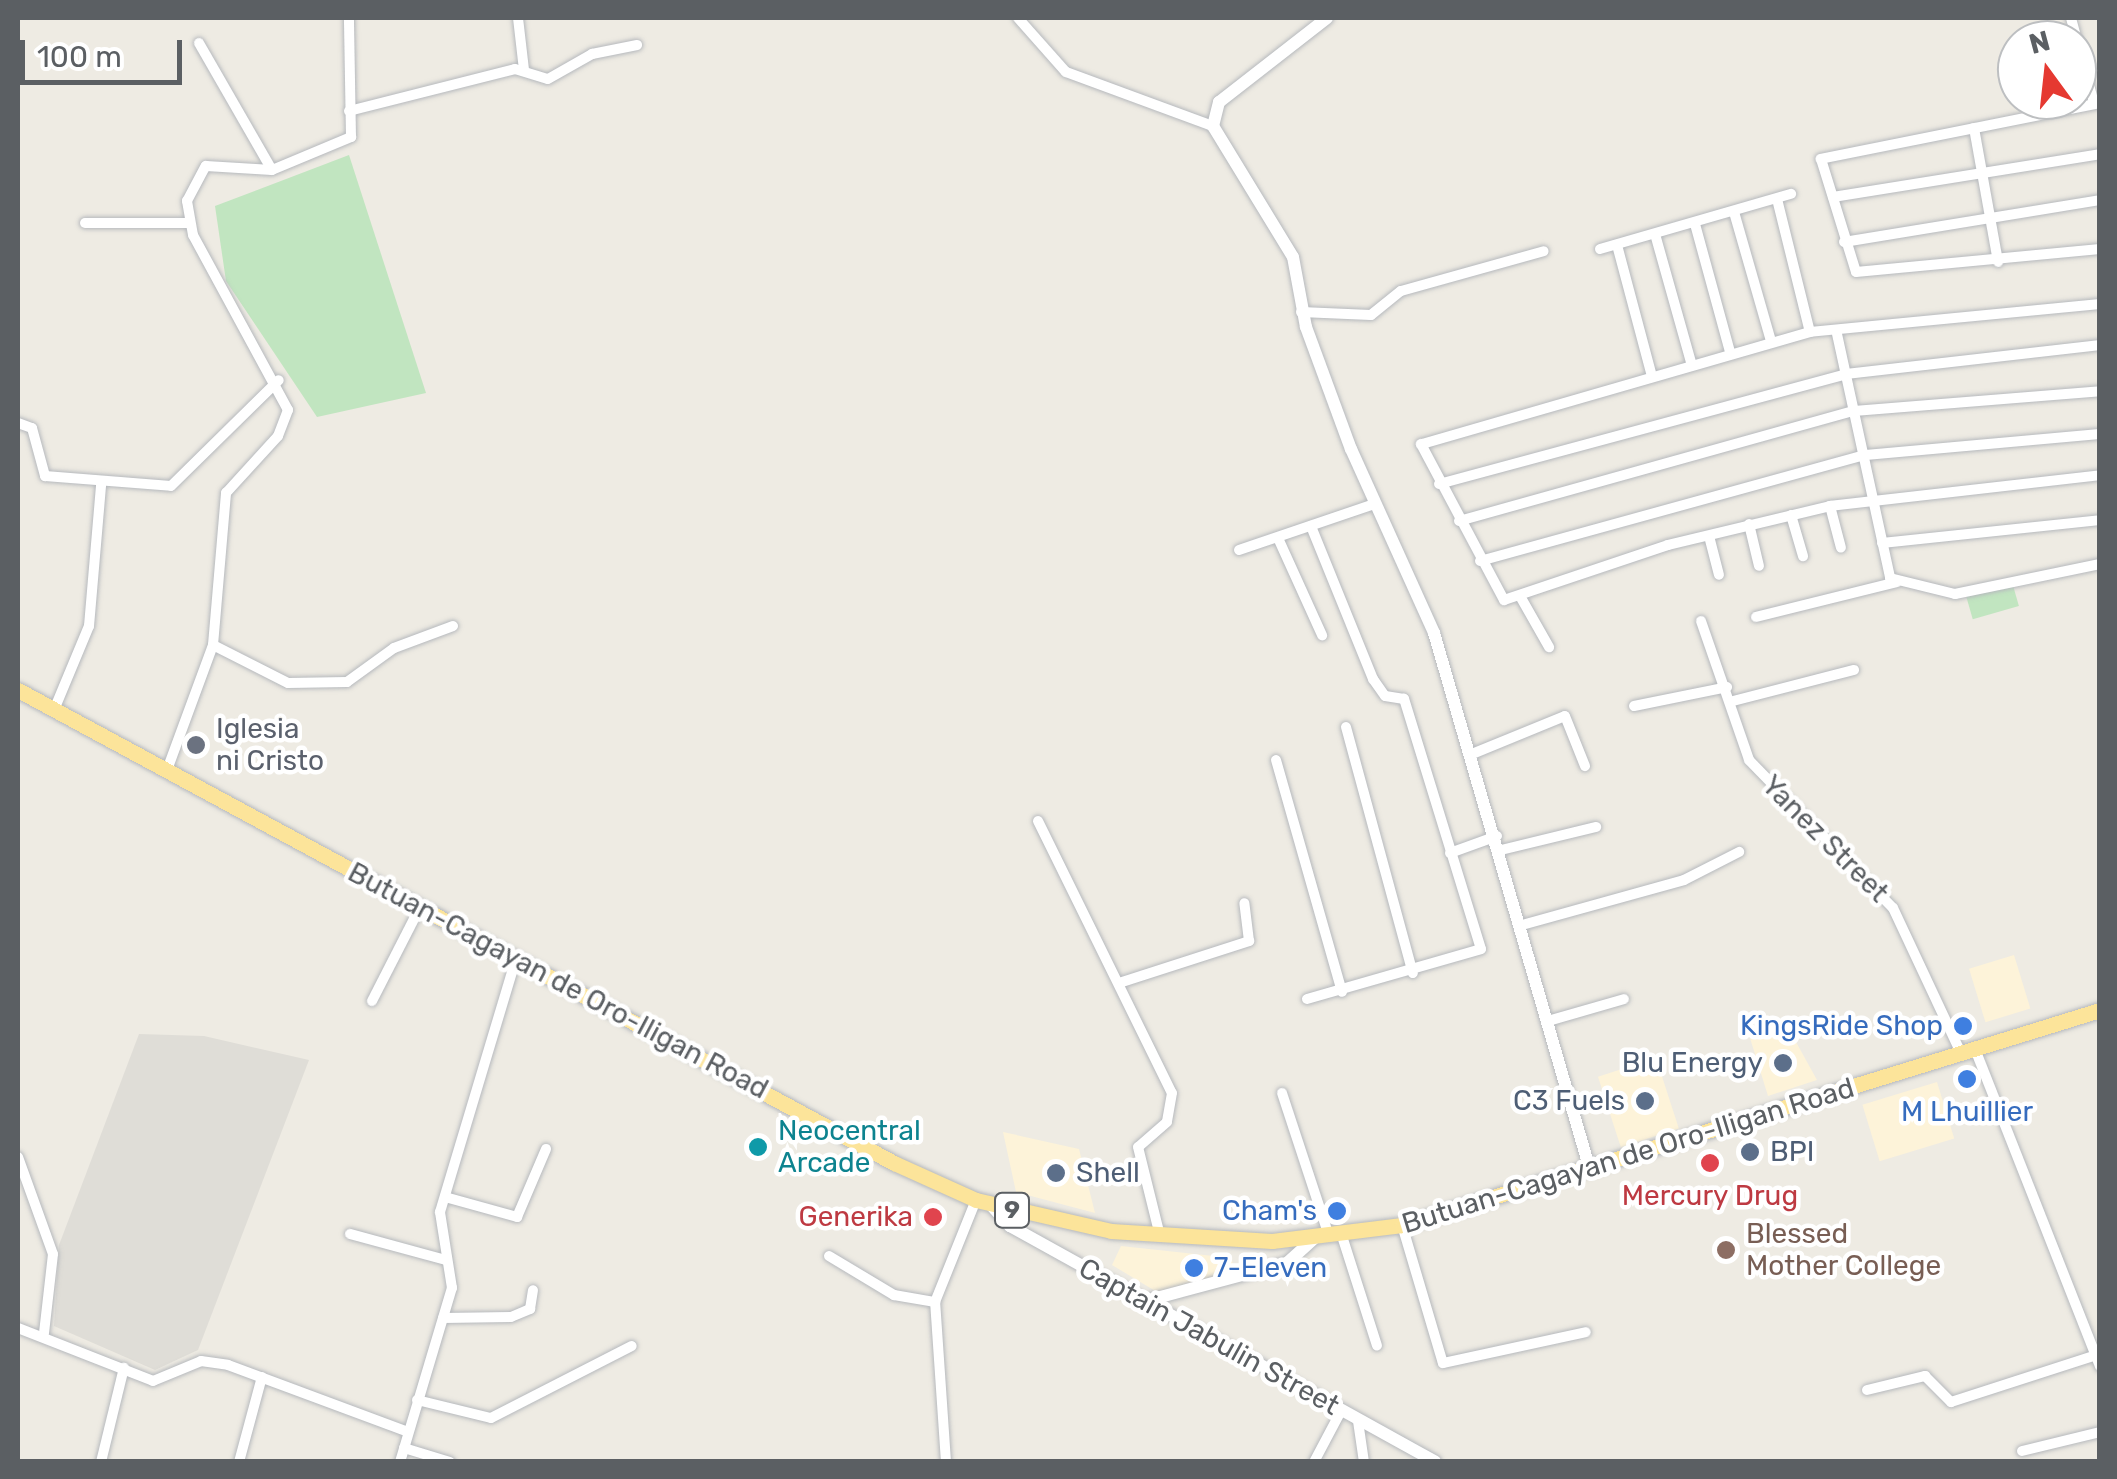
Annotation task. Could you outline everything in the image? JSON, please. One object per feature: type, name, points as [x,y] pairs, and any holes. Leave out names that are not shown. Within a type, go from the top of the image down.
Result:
[{"type":"highway","name":"Butuan-Cagayan de Oro-Iligan Road","points":[[18,690],[516,962],[983,1202],[1160,1236],[1328,1237],[1402,1225],[2100,1010]]},
{"type":"street","points":[[167,770],[213,644],[220,511],[287,419],[278,380],[188,223],[191,182],[206,166],[272,170],[351,137],[349,18]]},
{"type":"street","points":[[518,18],[524,70]]},
{"type":"street","points":[[1018,18],[1066,72],[1214,126],[1292,257],[1302,312],[1374,504],[1434,633],[1497,836],[1590,1170]]},
{"type":"street","points":[[1214,126],[1219,102],[1326,18]]},
{"type":"street","points":[[198,43],[272,170]]},
{"type":"street","points":[[349,111],[524,70],[548,79],[592,54],[637,45]]},
{"type":"street","points":[[2013,120],[1826,155],[1851,268],[1863,274],[2100,249]]},
{"type":"street","points":[[1974,128],[1998,262]]},
{"type":"street","points":[[1833,197],[2100,154]]},
{"type":"street","points":[[1600,250],[1791,194]]},
{"type":"street","points":[[1777,200],[1810,332]]},
{"type":"street","points":[[1844,242],[2100,200]]},
{"type":"street","points":[[1734,212],[1771,341]]},
{"type":"street","points":[[85,223],[188,223]]},
{"type":"street","points":[[1695,224],[1730,352]]},
{"type":"street","points":[[1655,234],[1691,362]]},
{"type":"street","points":[[1617,245],[1651,374]]},
{"type":"street","points":[[1302,312],[1365,317],[1401,291],[1544,252]]},
{"type":"street","points":[[2100,304],[1837,334],[1810,332],[1691,362],[1424,440],[1439,484],[1500,599],[1749,524],[1830,506],[1872,498],[2100,475]]},
{"type":"street","points":[[1837,334],[1882,543],[1896,582]]},
{"type":"street","points":[[1439,484],[1846,374],[2100,345]]},
{"type":"street","points":[[18,423],[32,428],[45,476],[101,486],[188,479],[213,441],[278,380]]},
{"type":"street","points":[[1459,521],[1854,411],[2100,391]]},
{"type":"street","points":[[1480,561],[1865,455],[2100,434]]},
{"type":"street","points":[[54,710],[88,626],[101,486]]},
{"type":"street","points":[[1240,550],[1374,504]]},
{"type":"street","points":[[1830,506],[1841,548]]},
{"type":"street","points":[[1791,515],[1803,556]]},
{"type":"street","points":[[1882,543],[2100,520]]},
{"type":"street","points":[[1749,524],[1759,566]]},
{"type":"street","points":[[1307,999],[1413,973],[1481,949],[1404,700],[1385,696],[1373,679],[1311,526]]},
{"type":"street","points":[[1709,536],[1718,575]]},
{"type":"street","points":[[1278,538],[1322,635]]},
{"type":"street","points":[[1756,618],[1896,582],[1954,594],[2100,564]]},
{"type":"street","points":[[1520,596],[1549,647]]},
{"type":"street","name":"Yanez Street","points":[[1701,620],[1754,768],[1892,908],[1968,1051],[2098,1359]]},
{"type":"street","points":[[213,644],[288,683],[347,682],[394,648],[453,626]]},
{"type":"street","points":[[1733,702],[1854,670]]},
{"type":"street","points":[[1634,706],[1728,687]]},
{"type":"street","points":[[1472,754],[1566,716],[1585,766]]},
{"type":"street","points":[[1346,727],[1413,973]]},
{"type":"street","points":[[1276,760],[1342,992]]},
{"type":"street","points":[[1038,821],[1172,1093],[1172,1115],[1142,1140],[1137,1158],[1160,1236]]},
{"type":"street","points":[[1501,850],[1596,827]]},
{"type":"street","points":[[1450,853],[1497,836]]},
{"type":"street","points":[[1522,925],[1684,880],[1739,852]]},
{"type":"street","points":[[1120,984],[1249,941],[1244,903]]},
{"type":"street","points":[[372,1001],[419,909]]},
{"type":"street","points":[[400,1462],[443,1318],[445,1197],[516,962]]},
{"type":"street","points":[[1548,1021],[1624,1000]]},
{"type":"street","points":[[1282,1092],[1328,1237],[1364,1328],[1377,1346]]},
{"type":"street","points":[[445,1197],[517,1217],[546,1149]]},
{"type":"street","points":[[18,1157],[53,1254],[44,1333]]},
{"type":"street","points":[[946,1462],[935,1302],[983,1202]]},
{"type":"street","name":"Captain Jabulin Street","points":[[983,1202],[1010,1226],[1435,1462]]},
{"type":"street","points":[[1402,1225],[1443,1363],[1586,1332]]},
{"type":"street","points":[[350,1234],[446,1260]]},
{"type":"street","points":[[1149,1300],[1288,1263],[1328,1237]]},
{"type":"street","points":[[828,1256],[894,1295],[935,1302]]},
{"type":"street","points":[[443,1318],[511,1317],[530,1309],[533,1290]]},
{"type":"street","points":[[18,1328],[44,1333],[164,1381],[208,1360],[408,1432]]},
{"type":"street","points":[[417,1400],[491,1418],[632,1346]]},
{"type":"street","points":[[1867,1390],[1925,1376],[1951,1402],[2098,1359]]},
{"type":"street","points":[[101,1462],[124,1368]]},
{"type":"street","points":[[239,1462],[262,1377]]},
{"type":"street","points":[[1314,1462],[1342,1412]]},
{"type":"street","points":[[1358,1421],[1364,1462]]},
{"type":"street","points":[[2022,1451],[2100,1432]]},
{"type":"street","points":[[404,1448],[450,1462]]},
{"type":"shaded area","points":[[2014,955],[2030,1009],[1985,1022],[1969,969]]},
{"type":"shaded area","points":[[1806,1020],[1796,1042],[1817,1080],[1768,1096],[1750,1038]]},
{"type":"shaded area","points":[[139,1034],[204,1036],[309,1060],[198,1350],[155,1370],[54,1326],[59,1245]]},
{"type":"shaded area","points":[[1656,1058],[1679,1128],[1621,1147],[1598,1077]]},
{"type":"shaded area","points":[[1937,1082],[1954,1138],[1880,1161],[1862,1105]]},
{"type":"shaded area","points":[[1003,1132],[1079,1149],[1095,1213],[1016,1192]]},
{"type":"shaded area","points":[[1121,1246],[1232,1258],[1233,1271],[1157,1292],[1112,1265]]},
{"type":"green space","points":[[349,155],[426,393],[317,417],[226,281],[215,206]]},
{"type":"green space","points":[[2012,582],[2019,606],[1973,619],[1966,595]]},
{"type":"place","name":"Iglesia ni Cristo","points":[[196,745]]},
{"type":"place","name":"KingsRide Shop","points":[[1963,1026]]},
{"type":"place","name":"Blu Energy","points":[[1783,1063]]},
{"type":"place","name":"M Lhuillier","points":[[1967,1079]]},
{"type":"place","name":"C3 Fuels","points":[[1645,1101]]},
{"type":"place","name":"Neocentral Arcade","points":[[758,1147]]},
{"type":"place","name":"BPI","points":[[1750,1152]]},
{"type":"place","name":"Mercury Drug","points":[[1710,1163]]},
{"type":"place","name":"Shell","points":[[1056,1173]]},
{"type":"place","name":"Cham's","points":[[1337,1211]]},
{"type":"place","name":"Generika","points":[[933,1217]]},
{"type":"place","name":"Blessed Mother College","points":[[1726,1250]]},
{"type":"place","name":"7-Eleven","points":[[1194,1268]]}]
